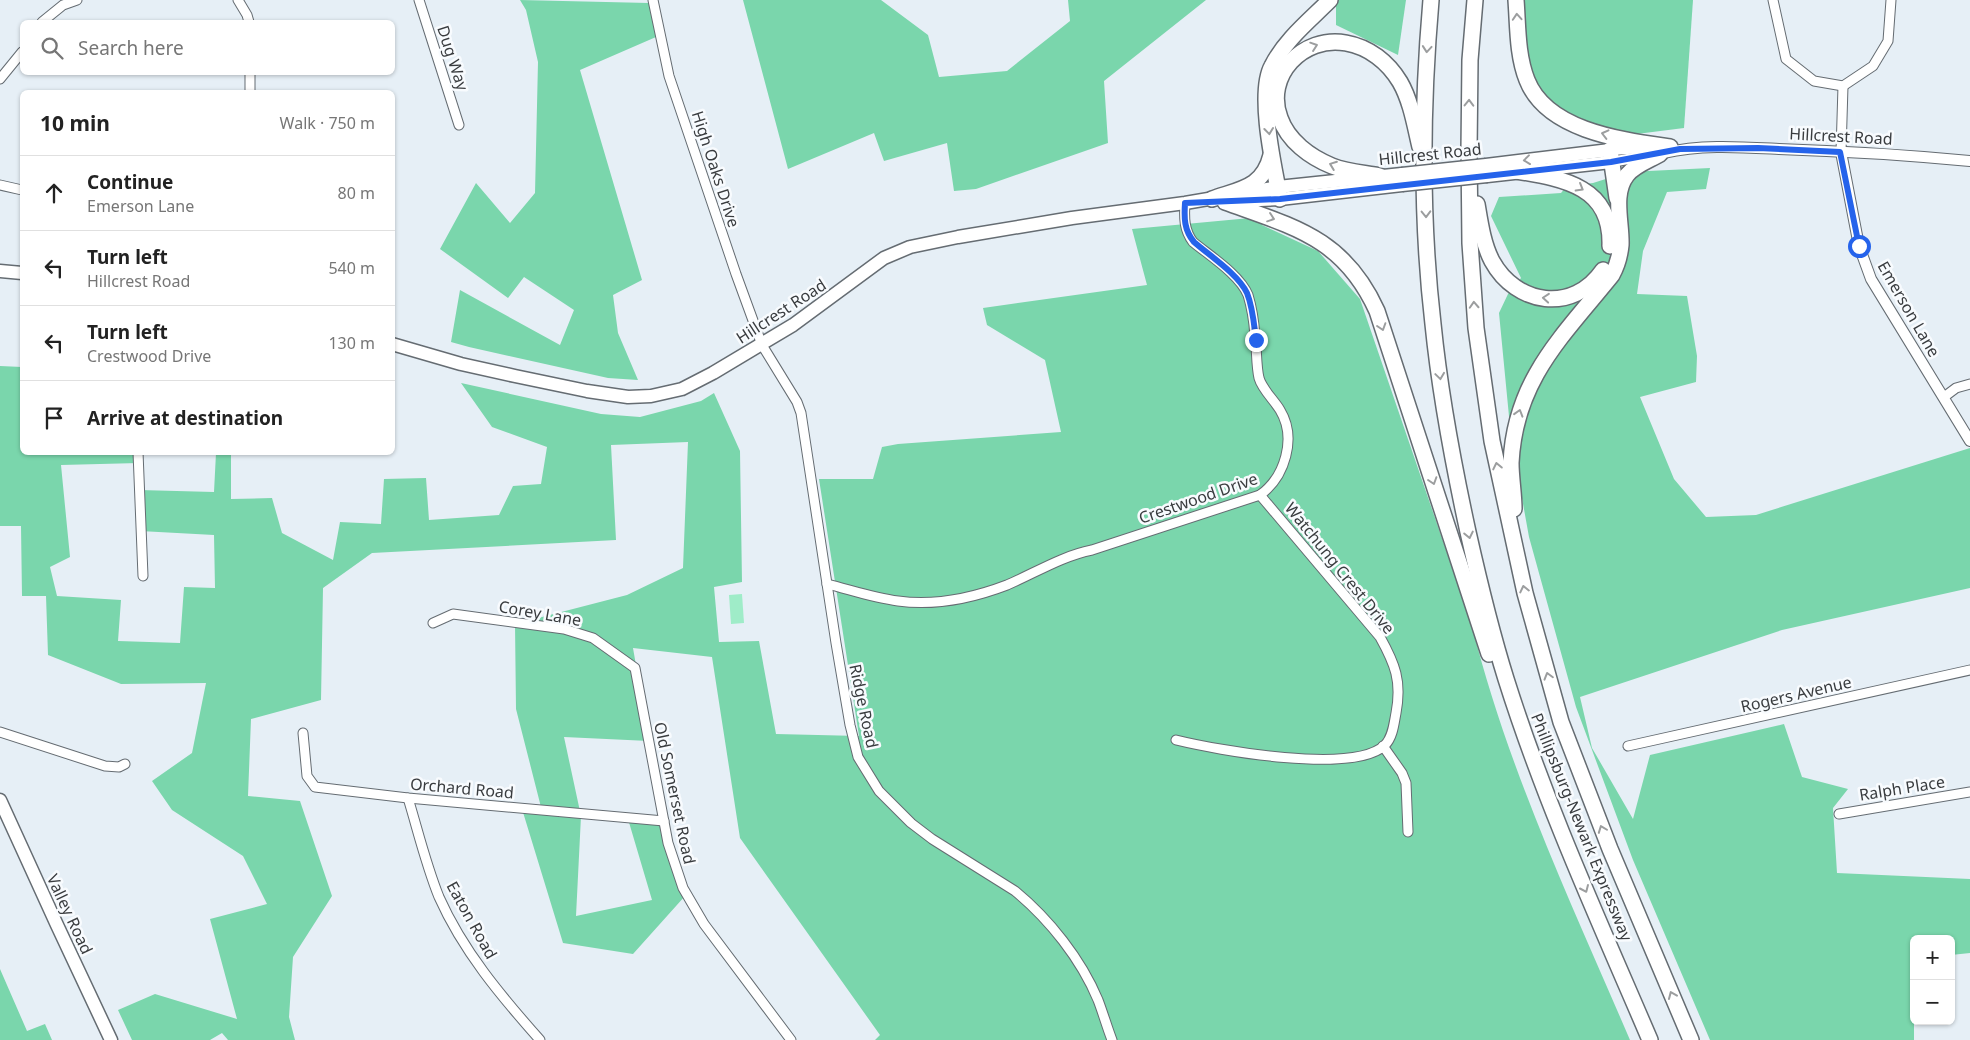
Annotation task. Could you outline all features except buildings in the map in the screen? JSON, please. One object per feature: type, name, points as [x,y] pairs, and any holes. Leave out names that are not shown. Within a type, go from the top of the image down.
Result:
[{"type":"highway","points":[[1279,193],[1266,103],[1266,85],[1270,68],[1283,48],[1330,0]]},
{"type":"highway","name":"Phillipsburg-Newark Expressway","points":[[1431,0],[1426,59],[1426,237],[1432,324],[1459,489],[1485,603],[1506,678],[1540,779],[1576,870],[1650,1040]]},
{"type":"highway","name":"Phillipsburg-Newark Expressway","points":[[1475,0],[1470,60],[1470,243],[1476,328],[1492,441],[1515,548],[1548,678],[1568,740],[1610,850],[1691,1040]]},
{"type":"highway","points":[[1516,0],[1520,51],[1527,80],[1544,105],[1567,121],[1592,131],[1670,150]]},
{"type":"highway","points":[[1380,176],[1348,171],[1332,166],[1310,155],[1290,136],[1280,118],[1277,93],[1279,83],[1287,67],[1303,50],[1315,44],[1340,42],[1361,46],[1378,57],[1400,82],[1406,95],[1425,165]]},
{"type":"highway","points":[[1619,207],[1622,186],[1627,175],[1636,168],[1670,150]]},
{"type":"highway","points":[[1218,200],[1253,185],[1263,175],[1268,166],[1272,151]]},
{"type":"highway","points":[[1469,152],[1481,226],[1492,260],[1506,279],[1521,292],[1546,299],[1561,299],[1582,291],[1602,272],[1608,261],[1610,231],[1600,204],[1587,191],[1568,181],[1517,172]]},
{"type":"highway","points":[[1515,548],[1511,465],[1517,421],[1523,401],[1532,380],[1547,356],[1612,275],[1621,247],[1619,207],[1611,156]]},
{"type":"highway","points":[[1218,200],[1286,223],[1324,243],[1350,266],[1371,298],[1516,734],[1533,781],[1576,870]]},
{"type":"main road","name":"Hillcrest Road","points":[[395,345],[461,364],[515,376],[587,391],[641,398],[682,389],[713,373],[762,345],[830,299],[884,258],[910,247],[1072,218],[1185,203],[1611,156]]},
{"type":"main road","name":"Hillcrest Road","points":[[1487,170],[1517,172],[1611,156]]},
{"type":"main road","name":"Hillcrest Road","points":[[1279,193],[1380,176],[1402,179]]},
{"type":"main road","points":[[0,271],[20,272]]},
{"type":"main road","name":"Valley Road","points":[[0,800],[57,926],[112,1040]]},
{"type":"street","points":[[44,20],[62,5],[77,0]]},
{"type":"street","points":[[238,0],[247,15],[248,20]]},
{"type":"street","name":"Dug Way","points":[[419,0],[459,125]]},
{"type":"street","name":"High Oaks Drive","points":[[653,0],[670,76],[736,274],[762,345]]},
{"type":"street","points":[[1773,0],[1786,59],[1814,81],[1843,86],[1873,66],[1888,41],[1891,0]]},
{"type":"street","points":[[0,79],[20,54]]},
{"type":"street","points":[[250,75],[250,90]]},
{"type":"street","points":[[1840,152],[1843,86]]},
{"type":"street","name":"Hillcrest Road","points":[[1611,156],[1670,150],[1758,148],[1970,161]]},
{"type":"street","name":"Emerson Lane","points":[[1840,152],[1859,246],[1871,279],[1970,441]]},
{"type":"street","points":[[0,186],[20,190]]},
{"type":"street","name":"Crestwood Drive","points":[[827,584],[889,599],[921,603],[943,602],[981,594],[1007,585],[1076,553],[1092,550],[1260,495],[1269,488],[1279,474],[1284,462],[1288,434],[1282,412],[1260,379],[1252,311],[1247,294],[1238,279],[1189,236],[1184,216],[1185,203]]},
{"type":"street","name":"Ridge Road","points":[[762,345],[801,413],[850,726],[858,757],[879,791],[911,823],[932,839],[1026,899],[1052,928],[1083,970],[1098,999],[1112,1040]]},
{"type":"street","points":[[1944,397],[1956,388],[1970,384]]},
{"type":"street","points":[[138,455],[143,576]]},
{"type":"street","name":"Watchung Crest Drive","points":[[1260,495],[1380,637],[1391,658],[1397,675],[1399,697],[1393,729],[1383,746]]},
{"type":"street","name":"Corey Lane","points":[[433,623],[453,614],[564,629],[594,638],[635,668]]},
{"type":"street","name":"Old Somerset Road","points":[[635,668],[664,821],[675,867],[692,905],[704,924],[791,1040]]},
{"type":"street","name":"Rogers Avenue","points":[[1628,746],[1970,670]]},
{"type":"street","points":[[0,732],[105,766],[125,764]]},
{"type":"street","name":"Orchard Road","points":[[303,733],[307,776],[315,787],[408,798],[664,821]]},
{"type":"street","points":[[1176,740],[1204,747],[1323,760],[1354,758],[1383,746],[1402,773],[1406,783],[1408,832]]},
{"type":"street","name":"Ralph Place","points":[[1839,814],[1970,792]]},
{"type":"street","name":"Eaton Road","points":[[408,798],[428,868],[452,922],[495,989],[540,1040]]},
{"type":"green space","points":[[520,0],[649,3],[656,37],[580,70],[642,280],[613,295],[618,333],[638,380],[608,378],[451,342],[460,290],[560,345],[574,310],[524,277],[508,298],[440,249],[476,183],[510,223],[535,193],[538,62],[526,10]]},
{"type":"green space","points":[[743,0],[881,0],[928,35],[939,77],[1007,71],[1070,21],[1068,0],[1206,0],[1104,81],[1108,143],[976,189],[954,191],[947,143],[884,161],[874,133],[788,169]]},
{"type":"green space","points":[[1336,0],[1406,0],[1398,55],[1336,25]]},
{"type":"green space","points":[[1520,0],[1693,0],[1684,128],[1613,137],[1549,107],[1523,63]]},
{"type":"green space","points":[[1710,168],[1706,189],[1667,192],[1643,251],[1637,294],[1687,296],[1697,356],[1696,382],[1640,397],[1674,479],[1706,517],[1756,515],[1970,448],[1970,588],[1782,630],[1580,697],[1592,748],[1633,819],[1650,755],[1784,724],[1802,777],[1848,789],[1833,808],[1837,873],[1970,879],[1970,953],[1955,955],[1955,935],[1910,935],[1910,1025],[1914,1025],[1914,1040],[1710,1040],[1633,860],[1576,707],[1529,537],[1511,437],[1499,313],[1508,294],[1521,278],[1491,216],[1499,197],[1561,193],[1567,186],[1593,183],[1628,172]]},
{"type":"green space","points":[[1261,217],[1262,225],[1318,251],[1360,299],[1472,626],[1487,680],[1523,785],[1564,888],[1630,1040],[875,1040],[880,1035],[740,838],[712,657],[633,648],[649,741],[564,737],[581,816],[576,916],[652,900],[628,819],[661,825],[685,896],[633,954],[563,943],[522,809],[542,811],[516,709],[515,624],[627,595],[683,568],[688,442],[611,445],[616,540],[372,553],[323,588],[321,700],[251,719],[248,796],[300,801],[332,896],[293,957],[289,1017],[295,1040],[228,1040],[222,1033],[210,1040],[132,1040],[118,1010],[155,994],[237,1019],[210,919],[267,904],[243,856],[172,810],[152,781],[192,753],[206,683],[121,684],[48,655],[46,596],[22,596],[21,526],[0,526],[0,366],[20,367],[20,455],[138,455],[139,463],[61,465],[70,557],[50,567],[57,596],[121,600],[118,641],[180,643],[184,587],[215,588],[214,535],[140,531],[139,490],[214,492],[216,455],[231,455],[231,499],[272,498],[282,533],[333,560],[340,522],[381,524],[384,479],[426,478],[429,520],[499,515],[513,486],[541,484],[547,447],[492,427],[461,383],[601,414],[640,417],[701,401],[714,393],[740,451],[742,582],[714,587],[719,642],[759,641],[776,734],[859,736],[819,479],[873,479],[882,447],[898,444],[1061,432],[1045,360],[987,325],[983,308],[1147,285],[1132,229]]},
{"type":"green space","points":[[742,594],[744,623],[731,624],[729,595]]},
{"type":"green space","points":[[0,969],[27,1031],[45,1024],[52,1040],[0,1040]]},
{"type":"route","points":[[1256,340],[1252,311],[1247,294],[1238,279],[1189,236],[1184,216],[1185,203],[1280,199],[1611,162],[1680,149],[1721,147],[1840,152],[1859,246]]}]
